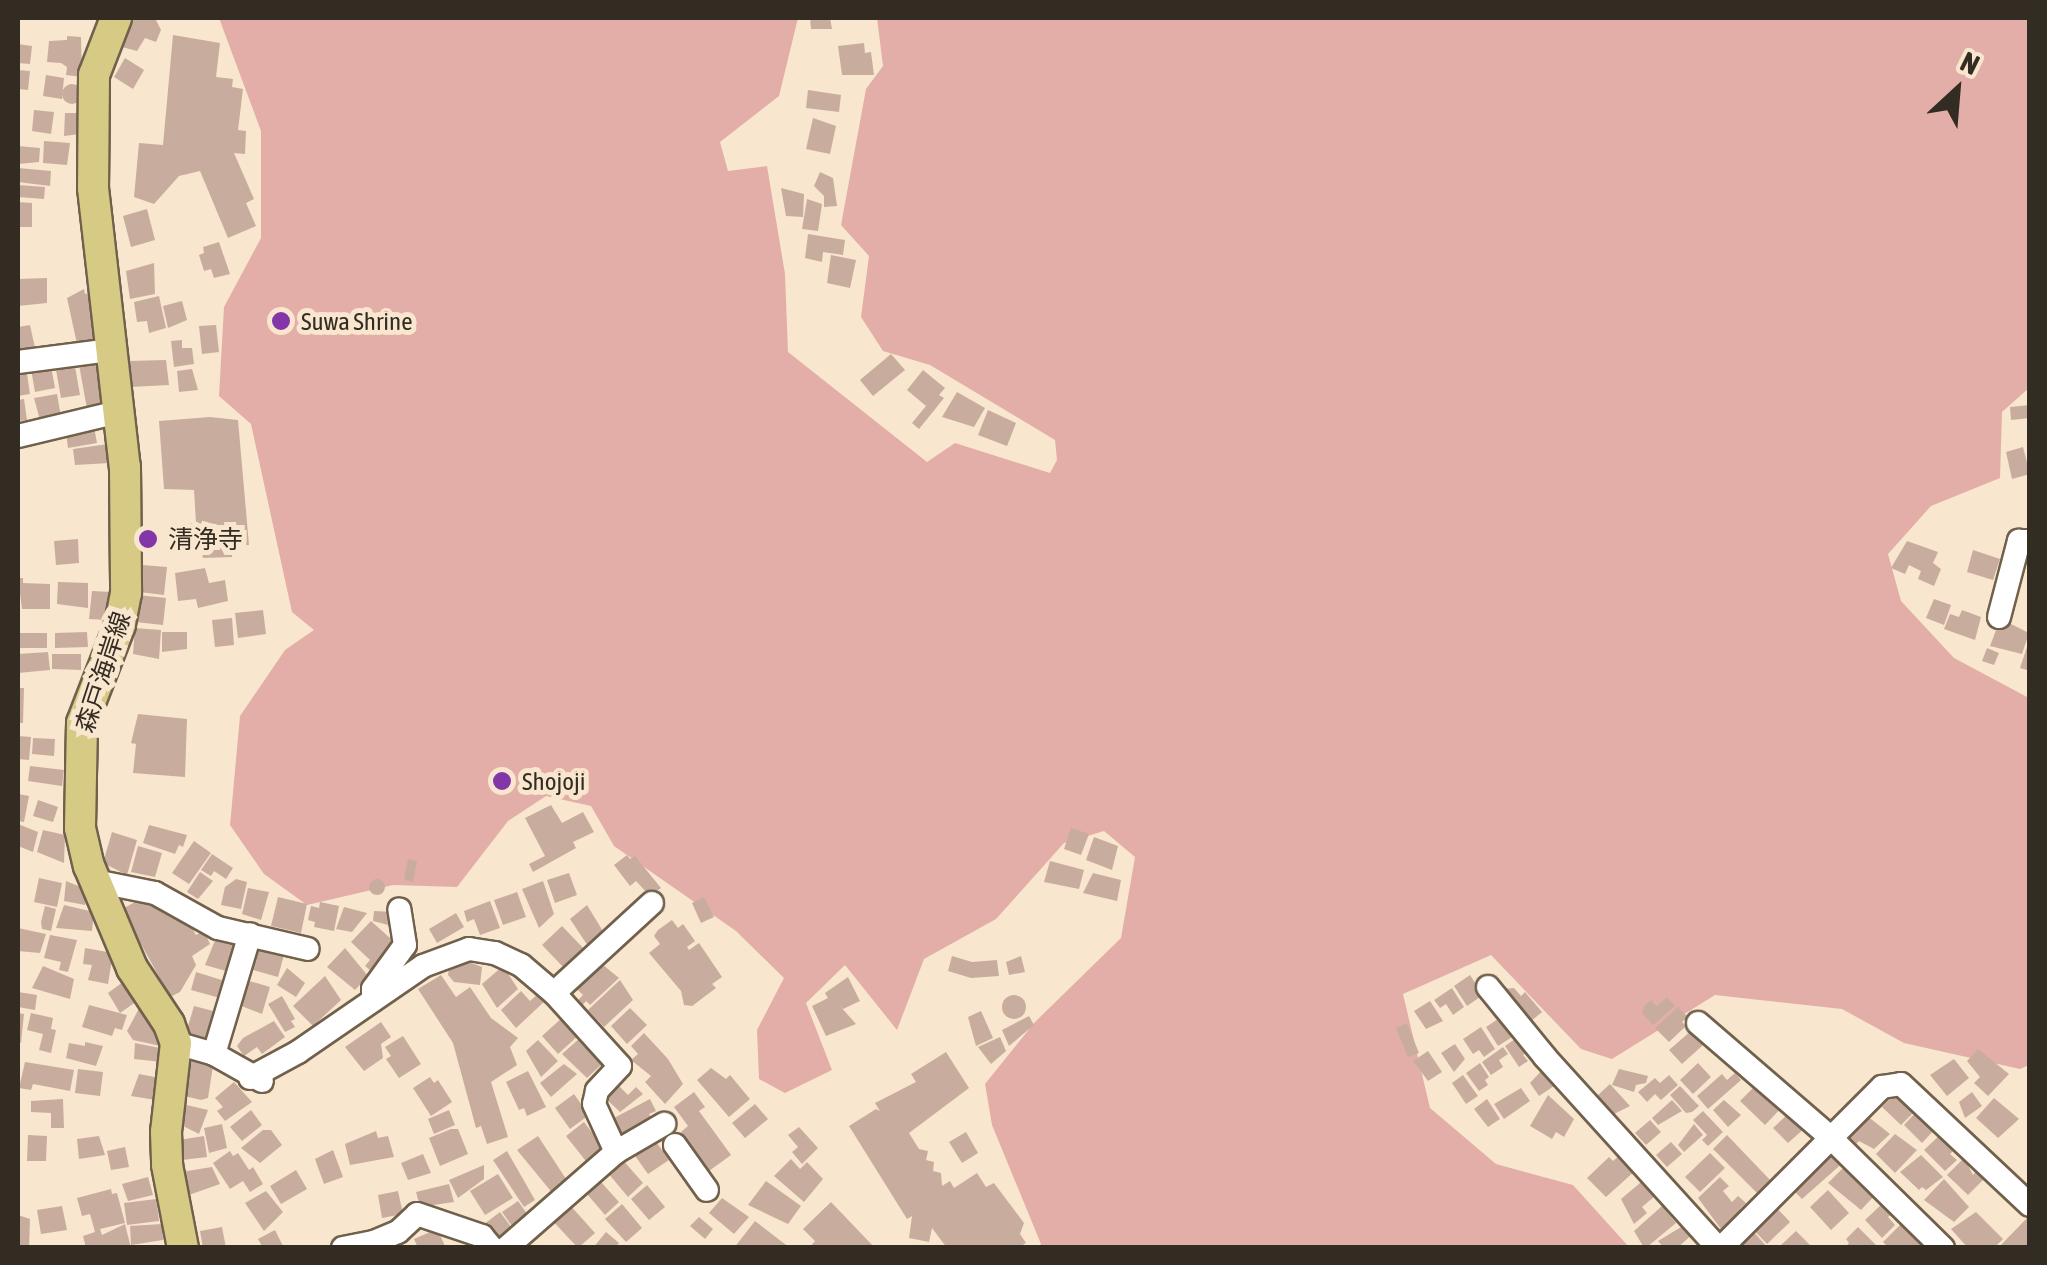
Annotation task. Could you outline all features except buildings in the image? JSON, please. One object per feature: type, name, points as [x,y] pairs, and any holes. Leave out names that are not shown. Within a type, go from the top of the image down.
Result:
[{"type":"main road","name":"森戸海岸線","points":[[116,18],[99,58],[93,94],[95,220],[109,301],[127,514],[124,610],[88,700],[78,763],[82,846],[132,968],[169,1024],[176,1043]]},
{"type":"main road","points":[[176,1043],[166,1148],[183,1248]]},
{"type":"street","points":[[18,362],[111,350]]},
{"type":"street","points":[[18,436],[118,412]]},
{"type":"street","points":[[1999,617],[2019,542],[2030,541]]},
{"type":"street","points":[[95,881],[155,893],[218,928],[308,949]]},
{"type":"street","points":[[554,993],[652,903]]},
{"type":"street","points":[[176,1043],[214,1054],[250,1078],[270,1083],[314,1057],[374,1015],[374,989],[405,946],[399,909]]},
{"type":"street","points":[[214,1054],[250,934]]},
{"type":"street","points":[[373,1000],[446,954],[469,950],[495,953],[521,965],[554,993],[620,1066],[596,1091],[594,1104],[616,1152]]},
{"type":"street","points":[[1488,987],[1545,1057],[1719,1248],[1882,1088],[1901,1084],[2030,1206]]},
{"type":"street","points":[[1698,1023],[1831,1138],[1943,1248]]},
{"type":"street","points":[[506,1248],[616,1152],[669,1134],[708,1190]]},
{"type":"street","points":[[343,1248],[398,1232],[417,1214],[482,1236],[492,1248]]},
{"type":"shaded area","points":[[219,18],[798,18],[779,96],[720,142],[728,171],[767,166],[785,274],[788,352],[927,462],[955,443],[1050,473],[1057,460],[1055,440],[930,365],[883,351],[861,317],[869,256],[841,225],[866,89],[883,66],[877,18],[2029,18],[2029,388],[2002,412],[2000,478],[1931,506],[1888,554],[1901,601],[1954,658],[2029,698],[2029,1065],[2020,1069],[1904,1043],[1842,1009],[1715,995],[1612,1059],[1581,1049],[1491,955],[1403,994],[1430,1108],[1496,1164],[1573,1185],[1629,1247],[1038,1247],[1041,1244],[992,1125],[985,1084],[1035,1022],[1121,938],[1135,857],[1104,831],[1064,843],[996,919],[924,959],[897,1030],[845,965],[806,1003],[832,1070],[785,1093],[759,1079],[757,1030],[784,978],[736,931],[614,846],[591,806],[546,796],[508,821],[457,887],[393,885],[307,905],[264,874],[230,825],[240,716],[285,650],[314,630],[292,612],[251,424],[219,396],[224,307],[261,238],[261,131]]},
{"type":"place","name":"Suwa Shrine","points":[[281,321]]},
{"type":"place","name":"清浄寺","points":[[148,539]]},
{"type":"place","name":"Shojoji","points":[[502,781]]}]
